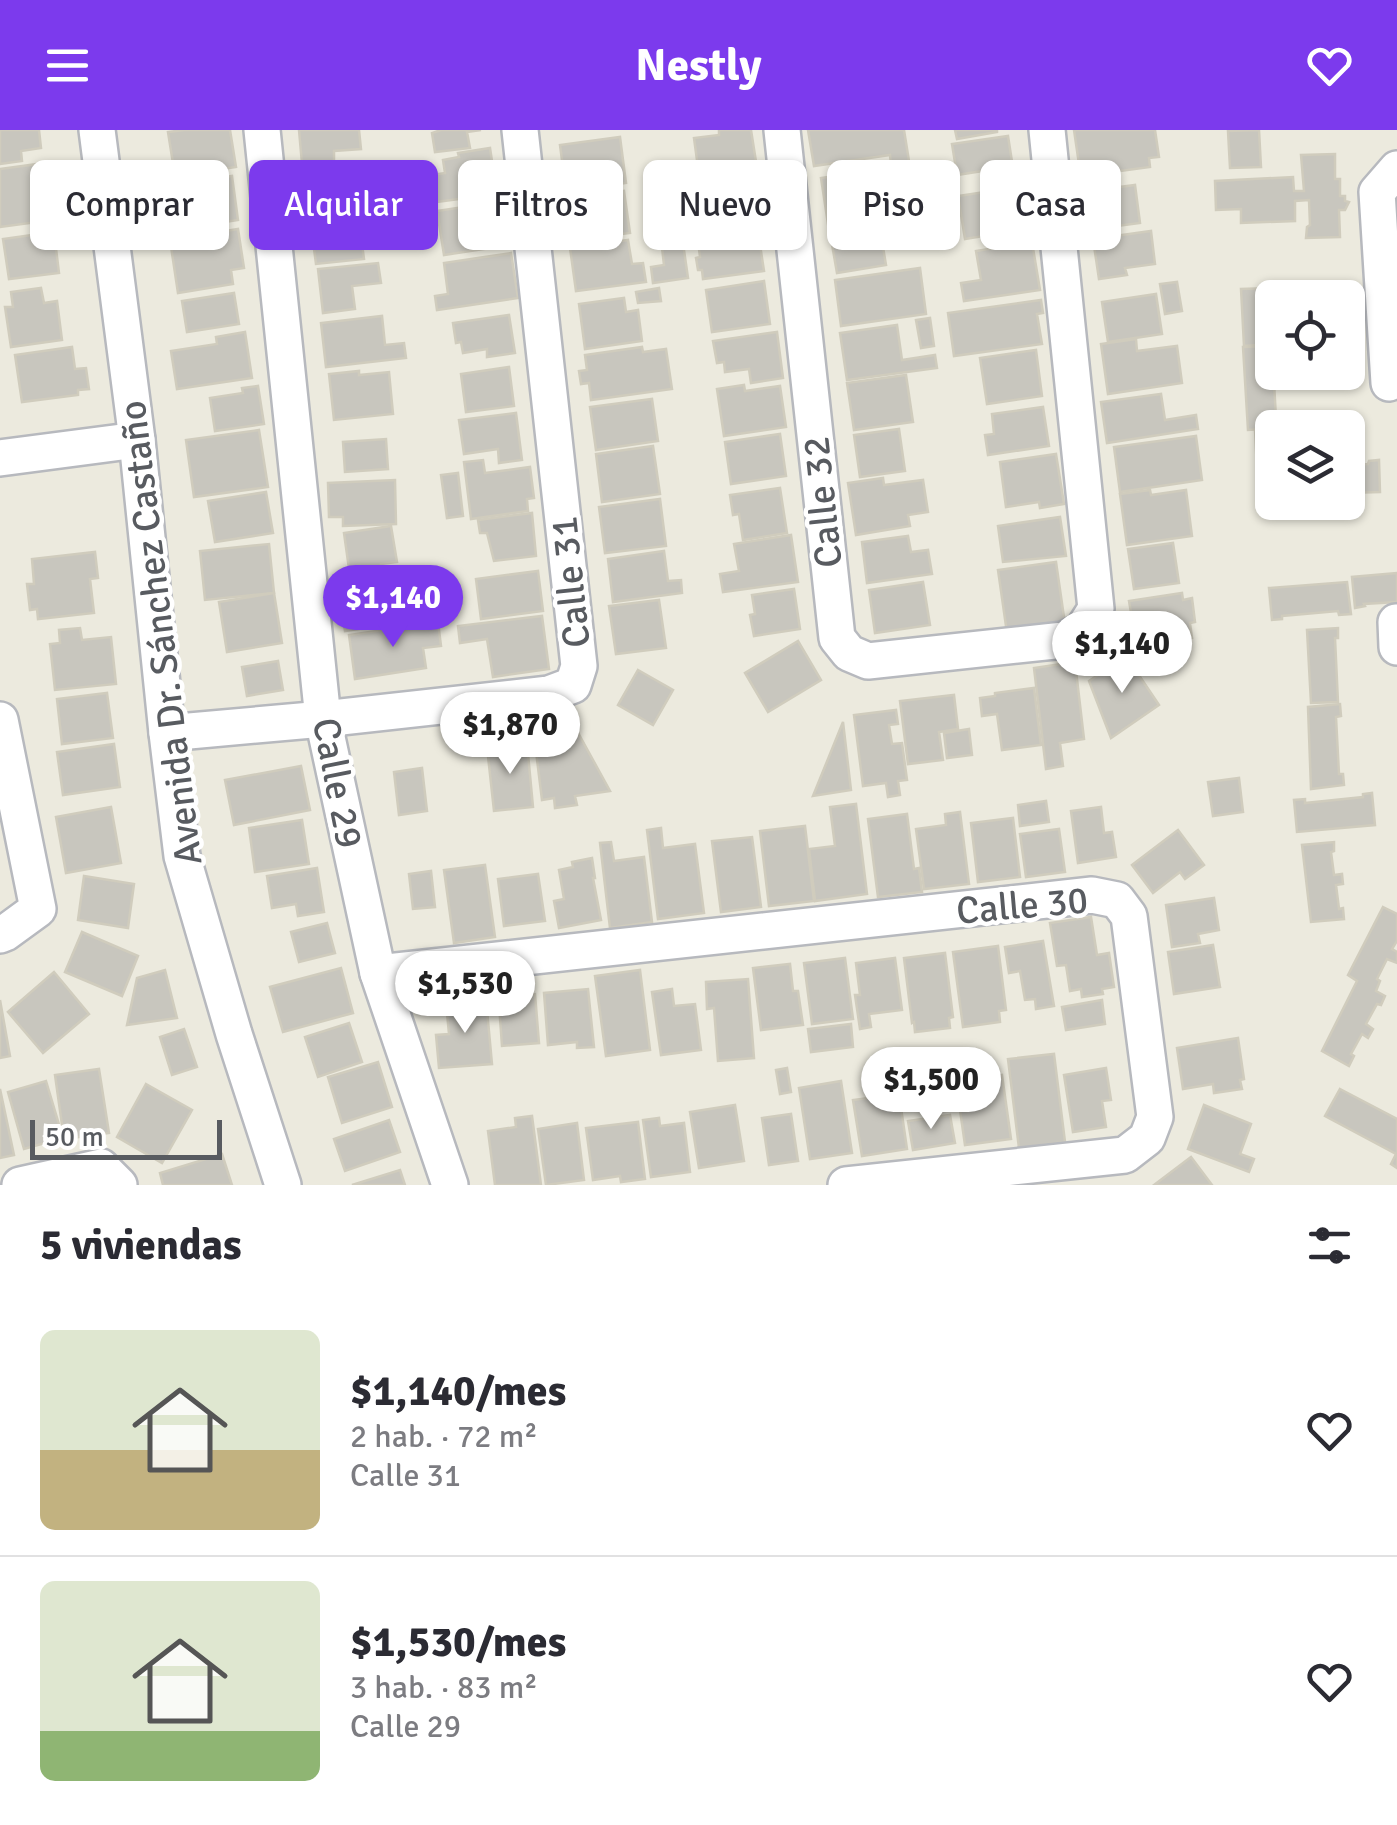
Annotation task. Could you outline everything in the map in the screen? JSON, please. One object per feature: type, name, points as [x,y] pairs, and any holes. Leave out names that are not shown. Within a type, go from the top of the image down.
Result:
[{"type":"street","name":"Avenida Dr. Sánchez Castaño","points":[[97,130],[137,440],[182,856],[282,1185]]},
{"type":"street","name":"Calle 29","points":[[262,130],[324,719],[378,974],[450,1185]]},
{"type":"street","name":"Calle 31","points":[[167,733],[549,694],[573,685],[579,666],[520,130]]},
{"type":"street","name":"Calle 32","points":[[782,130],[837,638],[849,652],[868,660],[1064,640],[1082,631],[1096,609],[1047,130]]},
{"type":"street","points":[[1389,383],[1377,192],[1397,169]]},
{"type":"street","points":[[0,458],[137,440]]},
{"type":"street","points":[[1396,622],[1397,647]]},
{"type":"street","points":[[0,720],[38,909],[0,935]]},
{"type":"street","name":"Calle 30","points":[[378,974],[1092,895],[1117,900],[1129,916],[1156,1117],[1147,1138],[1125,1155],[846,1185]]},
{"type":"street","points":[[20,1185],[101,1167],[119,1185]]},
{"type":"building","points":[[0,130],[39,130],[41,148],[21,151],[22,161],[0,164]]},
{"type":"building","points":[[230,130],[236,167],[229,168],[229,160],[172,160],[168,132]]},
{"type":"building","points":[[299,130],[359,130],[361,149],[334,151],[334,160],[302,160]]},
{"type":"building","points":[[481,130],[467,132],[470,148],[435,152],[432,133]]},
{"type":"building","points":[[719,130],[751,130],[756,160],[697,160],[694,138],[719,135]]},
{"type":"building","points":[[808,130],[904,130],[909,160],[891,160],[890,155],[827,160],[827,164],[814,166]]},
{"type":"building","points":[[955,130],[997,130],[997,132],[957,139]]},
{"type":"building","points":[[1074,130],[1155,130],[1159,157],[1149,158],[1150,167],[1121,171],[1121,160],[1078,160]]},
{"type":"building","points":[[1259,130],[1261,167],[1230,168],[1228,131]]},
{"type":"building","points":[[1008,136],[1012,160],[980,160],[980,171],[960,175],[960,160],[955,160],[952,144]]},
{"type":"building","points":[[620,137],[623,160],[562,160],[560,145]]},
{"type":"building","points":[[490,148],[492,160],[458,160],[458,199],[438,202],[438,174],[445,173],[443,160],[459,157],[458,153]]},
{"type":"building","points":[[1335,154],[1335,179],[1340,179],[1340,196],[1349,202],[1345,210],[1339,210],[1340,237],[1306,238],[1309,200],[1295,201],[1295,221],[1241,223],[1241,209],[1216,210],[1215,181],[1293,177],[1294,191],[1304,191],[1301,155]]},
{"type":"building","points":[[30,165],[30,223],[0,227],[0,169]]},
{"type":"building","points":[[232,176],[238,220],[229,221]]},
{"type":"building","points":[[827,177],[827,217],[821,178]]},
{"type":"building","points":[[1135,185],[1140,223],[1121,225],[1121,187]]},
{"type":"building","points":[[623,191],[630,233],[623,234]]},
{"type":"building","points":[[980,193],[980,237],[965,239],[960,196]]},
{"type":"building","points":[[458,208],[458,250],[477,250],[444,255],[438,211]]},
{"type":"building","points":[[238,229],[244,268],[231,270],[233,284],[178,293],[172,250],[229,250],[229,230]]},
{"type":"building","points":[[1151,231],[1155,264],[1125,268],[1127,275],[1099,279],[1095,250],[1121,250],[1121,235]]},
{"type":"building","points":[[30,235],[30,250],[56,250],[59,273],[9,279],[3,239]]},
{"type":"building","points":[[628,240],[632,264],[643,263],[646,282],[576,291],[570,250],[623,250],[623,241]]},
{"type":"building","points":[[314,250],[363,250],[364,259],[316,264]]},
{"type":"building","points":[[662,250],[684,250],[688,278],[653,283],[651,267],[664,265]]},
{"type":"building","points":[[699,250],[761,250],[764,271],[703,279],[696,258],[700,257]]},
{"type":"building","points":[[833,250],[884,250],[886,265],[837,273]]},
{"type":"building","points":[[1033,250],[1040,290],[964,301],[961,283],[981,280],[976,251]]},
{"type":"building","points":[[511,253],[518,298],[437,310],[435,296],[448,294],[444,263]]},
{"type":"building","points":[[378,263],[381,283],[352,286],[355,309],[323,313],[318,269]]},
{"type":"building","points":[[920,268],[926,314],[841,326],[835,280]]},
{"type":"building","points":[[764,281],[770,324],[712,332],[706,290]]},
{"type":"building","points":[[1177,282],[1182,311],[1165,314],[1160,284]]},
{"type":"building","points":[[41,288],[44,303],[57,301],[62,340],[11,347],[5,307],[13,307],[11,292]]},
{"type":"building","points":[[659,288],[661,301],[638,303],[636,292]]},
{"type":"building","points":[[1241,289],[1255,289],[1255,345],[1244,346]]},
{"type":"building","points":[[234,293],[239,324],[187,332],[182,301]]},
{"type":"building","points":[[1156,294],[1162,334],[1108,342],[1102,302]]},
{"type":"building","points":[[624,298],[626,312],[638,310],[642,341],[585,349],[579,304]]},
{"type":"building","points":[[1041,300],[1043,313],[1037,314],[1042,344],[954,356],[948,313]]},
{"type":"building","points":[[509,315],[515,353],[487,357],[487,349],[463,353],[461,342],[456,343],[453,323]]},
{"type":"building","points":[[382,316],[385,345],[404,343],[406,358],[326,367],[321,323]]},
{"type":"building","points":[[930,318],[934,346],[921,348],[916,320]]},
{"type":"building","points":[[897,325],[902,360],[935,355],[937,368],[847,380],[840,333]]},
{"type":"building","points":[[245,332],[252,378],[177,389],[171,351],[217,344],[216,337]]},
{"type":"building","points":[[777,332],[783,378],[751,383],[749,369],[725,372],[724,362],[717,363],[713,341]]},
{"type":"building","points":[[1136,339],[1137,351],[1177,346],[1182,383],[1108,394],[1101,344]]},
{"type":"building","points":[[72,347],[75,369],[86,368],[89,389],[78,390],[78,395],[22,402],[15,355]]},
{"type":"building","points":[[642,347],[643,352],[666,349],[672,389],[591,400],[589,383],[581,384],[579,371],[587,370],[585,355]]},
{"type":"building","points":[[1243,347],[1255,347],[1255,390],[1274,390],[1276,410],[1255,410],[1255,430],[1248,430]]},
{"type":"building","points":[[1036,350],[1042,396],[987,404],[980,358]]},
{"type":"building","points":[[509,367],[514,406],[466,412],[461,374]]},
{"type":"building","points":[[359,371],[359,375],[389,372],[393,414],[334,420],[329,374]]},
{"type":"building","points":[[906,375],[913,422],[854,430],[847,383]]},
{"type":"building","points":[[744,385],[745,391],[780,386],[786,427],[724,436],[717,389]]},
{"type":"building","points":[[258,386],[264,424],[215,431],[210,398],[243,393],[242,388]]},
{"type":"building","points":[[1161,394],[1165,420],[1196,415],[1198,429],[1107,443],[1101,402]]},
{"type":"building","points":[[652,399],[658,441],[596,450],[590,407]]},
{"type":"building","points":[[1043,407],[1049,446],[988,455],[985,435],[994,434],[992,414]]},
{"type":"building","points":[[516,413],[522,460],[499,463],[498,449],[464,454],[459,420]]},
{"type":"building","points":[[899,429],[905,471],[860,477],[854,435]]},
{"type":"building","points":[[259,430],[268,487],[194,497],[186,440]]},
{"type":"building","points":[[780,434],[786,476],[731,484],[725,442]]},
{"type":"building","points":[[1196,436],[1202,480],[1120,492],[1114,447]]},
{"type":"building","points":[[386,439],[388,469],[345,472],[343,442]]},
{"type":"building","points":[[653,446],[660,494],[602,502],[596,454]]},
{"type":"building","points":[[1056,454],[1064,504],[1040,508],[1039,502],[1006,507],[1000,462]]},
{"type":"building","points":[[483,460],[485,473],[530,467],[534,498],[527,499],[528,511],[471,519],[464,462]]},
{"type":"building","points":[[1379,460],[1380,492],[1365,492],[1365,464]]},
{"type":"building","points":[[458,473],[463,516],[447,518],[441,475]]},
{"type":"building","points":[[883,478],[884,485],[923,480],[928,512],[908,515],[910,526],[856,535],[848,483]]},
{"type":"building","points":[[395,480],[396,524],[343,526],[343,517],[329,517],[328,483]]},
{"type":"building","points":[[780,488],[787,533],[743,540],[739,514],[733,515],[730,495]]},
{"type":"building","points":[[1150,490],[1151,495],[1186,490],[1192,536],[1127,545],[1120,494]]},
{"type":"building","points":[[266,492],[273,533],[215,542],[208,501]]},
{"type":"building","points":[[660,499],[666,546],[605,553],[599,507]]},
{"type":"building","points":[[532,513],[536,556],[494,561],[487,533],[480,533],[478,520]]},
{"type":"building","points":[[1060,517],[1066,556],[1003,562],[998,526]]},
{"type":"building","points":[[391,526],[397,562],[381,564],[382,571],[350,576],[344,533]]},
{"type":"building","points":[[791,535],[798,582],[723,592],[720,574],[739,571],[734,544]]},
{"type":"building","points":[[908,536],[911,552],[928,550],[932,574],[867,583],[862,542]]},
{"type":"building","points":[[1173,543],[1179,583],[1134,589],[1128,549]]},
{"type":"building","points":[[269,544],[274,593],[205,600],[200,551]]},
{"type":"building","points":[[664,551],[668,581],[681,580],[682,593],[613,602],[608,559]]},
{"type":"building","points":[[95,552],[98,578],[90,579],[94,613],[38,619],[37,609],[30,610],[27,584],[34,584],[32,559]]},
{"type":"building","points":[[1056,562],[1065,624],[1007,633],[998,570]]},
{"type":"building","points":[[538,571],[543,611],[481,619],[476,579]]},
{"type":"building","points":[[396,572],[397,579],[431,574],[437,617],[345,631],[337,581]]},
{"type":"building","points":[[1397,573],[1397,602],[1355,608],[1352,577]]},
{"type":"building","points":[[923,582],[930,625],[875,633],[869,590]]},
{"type":"building","points":[[1347,582],[1351,614],[1339,615],[1338,611],[1272,620],[1269,588]]},
{"type":"building","points":[[794,589],[800,629],[754,636],[752,595]]},
{"type":"building","points":[[274,593],[282,643],[227,652],[219,602]]},
{"type":"building","points":[[1182,593],[1183,600],[1192,598],[1192,638],[1137,647],[1129,601]]},
{"type":"building","points":[[659,600],[666,648],[616,654],[609,606]]},
{"type":"building","points":[[542,616],[549,669],[493,677],[487,639],[460,643],[458,626]]},
{"type":"building","points":[[438,622],[441,646],[423,648],[426,668],[355,679],[349,635]]},
{"type":"building","points":[[80,628],[82,640],[111,637],[116,684],[55,690],[50,644],[60,643],[59,630]]},
{"type":"building","points":[[1338,628],[1338,702],[1311,703],[1307,630]]},
{"type":"building","points":[[798,641],[821,680],[768,712],[745,673]]},
{"type":"building","points":[[1126,656],[1159,705],[1111,738],[1089,681]]},
{"type":"building","points":[[278,661],[283,690],[247,696],[242,667]]},
{"type":"building","points":[[1075,662],[1084,739],[1060,743],[1063,766],[1046,769],[1034,668]]},
{"type":"building","points":[[638,670],[673,690],[653,725],[618,705]]},
{"type":"building","points":[[1034,688],[1041,745],[1002,750],[997,714],[982,716],[980,698]]},
{"type":"building","points":[[107,693],[113,738],[62,744],[57,699]]},
{"type":"building","points":[[954,695],[958,729],[939,732],[943,760],[908,764],[900,701]]},
{"type":"building","points":[[1340,704],[1341,716],[1336,717],[1339,774],[1343,774],[1344,785],[1311,789],[1308,707]]},
{"type":"building","points":[[896,710],[898,724],[889,725],[892,744],[902,743],[907,780],[898,781],[900,795],[888,797],[886,783],[863,786],[854,715]]},
{"type":"building","points":[[843,722],[851,790],[813,796]]},
{"type":"building","points":[[576,729],[610,791],[575,796],[577,805],[555,808],[554,798],[542,800],[534,735]]},
{"type":"building","points":[[969,729],[972,755],[947,758],[944,733]]},
{"type":"building","points":[[527,743],[533,807],[494,811],[487,747]]},
{"type":"building","points":[[114,744],[120,787],[63,795],[57,752]]},
{"type":"building","points":[[301,766],[310,810],[234,825],[225,780]]},
{"type":"building","points":[[422,768],[427,811],[399,815],[394,772]]},
{"type":"building","points":[[1239,778],[1243,812],[1213,816],[1208,782]]},
{"type":"building","points":[[1372,793],[1375,825],[1297,832],[1294,800],[1305,799],[1305,803]]},
{"type":"building","points":[[1046,801],[1049,822],[1020,826],[1018,805]]},
{"type":"building","points":[[856,804],[867,894],[815,901],[809,849],[835,846],[830,807]]},
{"type":"building","points":[[111,807],[121,863],[66,873],[56,817]]},
{"type":"building","points":[[1101,807],[1104,833],[1112,832],[1116,857],[1078,863],[1071,811]]},
{"type":"building","points":[[960,812],[969,884],[924,889],[916,829],[946,825],[945,814]]},
{"type":"building","points":[[907,814],[914,869],[919,868],[922,892],[878,897],[868,819]]},
{"type":"building","points":[[1013,818],[1020,877],[978,882],[971,823]]},
{"type":"building","points":[[302,820],[309,864],[255,872],[249,828]]},
{"type":"building","points":[[805,826],[814,901],[769,906],[760,831]]},
{"type":"building","points":[[661,828],[663,848],[695,844],[704,913],[658,919],[647,830]]},
{"type":"building","points":[[1059,829],[1065,872],[1026,877],[1020,834]]},
{"type":"building","points":[[1178,830],[1204,865],[1185,879],[1180,872],[1153,893],[1132,865]]},
{"type":"building","points":[[752,837],[761,907],[721,912],[712,841]]},
{"type":"building","points":[[611,842],[614,861],[644,857],[652,922],[610,928],[600,843]]},
{"type":"building","points":[[1334,842],[1331,852],[1334,875],[1342,874],[1343,884],[1336,885],[1344,919],[1311,922],[1302,845]]},
{"type":"building","points":[[592,858],[601,920],[559,928],[554,901],[564,899],[559,870],[573,867],[572,862]]},
{"type":"building","points":[[485,865],[495,937],[454,943],[444,870]]},
{"type":"building","points":[[317,868],[324,912],[298,916],[296,904],[272,908],[267,876]]},
{"type":"building","points":[[431,871],[435,907],[413,909],[409,874]]},
{"type":"building","points":[[538,874],[545,921],[504,926],[498,879]]},
{"type":"building","points":[[84,876],[134,884],[128,928],[78,920]]},
{"type":"building","points":[[1214,898],[1219,930],[1198,934],[1200,943],[1172,947],[1166,905]]},
{"type":"building","points":[[1383,907],[1397,914],[1397,941],[1392,949],[1397,952],[1397,963],[1387,959],[1377,979],[1380,981],[1376,991],[1385,996],[1366,1024],[1373,1029],[1368,1038],[1362,1034],[1349,1066],[1322,1051],[1357,981],[1348,975]]},
{"type":"building","points":[[1091,917],[1097,955],[1109,953],[1114,987],[1102,989],[1103,994],[1082,997],[1081,989],[1070,991],[1066,965],[1057,966],[1050,923]]},
{"type":"building","points":[[327,923],[335,953],[299,962],[291,932]]},
{"type":"building","points":[[82,932],[138,956],[122,996],[65,972]]},
{"type":"building","points":[[1043,941],[1054,1006],[1036,1009],[1035,999],[1025,1000],[1020,971],[1009,973],[1005,947]]},
{"type":"building","points":[[1213,945],[1220,987],[1174,994],[1168,952]]},
{"type":"building","points":[[998,946],[1006,1010],[999,1011],[1000,1022],[963,1027],[953,952]]},
{"type":"building","points":[[945,953],[953,1017],[949,1018],[950,1028],[915,1032],[904,958]]},
{"type":"building","points":[[845,958],[853,1019],[812,1024],[804,963]]},
{"type":"building","points":[[895,958],[902,1010],[869,1014],[871,1027],[860,1029],[856,963]]},
{"type":"building","points":[[790,964],[803,1025],[761,1030],[753,968]]},
{"type":"building","points":[[341,968],[353,1013],[283,1032],[270,987]]},
{"type":"building","points":[[165,970],[177,1018],[127,1025],[137,978]]},
{"type":"building","points":[[640,970],[650,1050],[606,1056],[595,976]]},
{"type":"building","points":[[54,972],[89,1014],[43,1053],[8,1012]]},
{"type":"building","points":[[748,979],[754,1058],[718,1061],[714,1008],[707,1009],[706,982]]},
{"type":"building","points":[[588,989],[594,1047],[577,1048],[577,1042],[548,1045],[544,993]]},
{"type":"building","points":[[672,989],[674,1006],[695,1004],[701,1050],[661,1055],[652,992]]},
{"type":"building","points":[[535,994],[539,1043],[502,1046],[499,1004],[507,1003],[506,997]]},
{"type":"building","points":[[486,999],[492,1064],[439,1068],[436,1035],[449,1034],[446,1002]]},
{"type":"building","points":[[0,1000],[10,1056],[0,1058]]},
{"type":"building","points":[[1102,1000],[1105,1024],[1066,1030],[1062,1007]]},
{"type":"building","points":[[349,1023],[362,1062],[318,1077],[305,1037]]},
{"type":"building","points":[[851,1024],[853,1047],[811,1052],[808,1029]]},
{"type":"building","points":[[184,1029],[197,1067],[172,1075],[160,1037]]},
{"type":"building","points":[[1238,1038],[1242,1089],[1214,1093],[1213,1084],[1183,1089],[1177,1048]]},
{"type":"building","points":[[1054,1054],[1065,1142],[1019,1148],[1008,1059]]},
{"type":"building","points":[[378,1062],[392,1107],[342,1123],[328,1077]]},
{"type":"building","points":[[787,1068],[791,1092],[780,1094],[776,1070]]},
{"type":"building","points":[[1106,1068],[1111,1100],[1102,1101],[1106,1127],[1073,1132],[1064,1075]]},
{"type":"building","points":[[99,1069],[109,1133],[64,1139],[55,1075]]},
{"type":"building","points":[[1002,1075],[1011,1139],[965,1145],[956,1082]]},
{"type":"building","points":[[46,1081],[63,1138],[24,1149],[8,1092]]},
{"type":"building","points":[[841,1081],[852,1153],[810,1159],[799,1088]]},
{"type":"building","points":[[146,1084],[192,1110],[162,1163],[117,1137]]},
{"type":"building","points":[[0,1089],[14,1155],[0,1158]]},
{"type":"building","points":[[1340,1089],[1397,1119],[1397,1168],[1391,1164],[1396,1154],[1325,1116]]},
{"type":"building","points":[[899,1094],[907,1149],[862,1156],[853,1100]]},
{"type":"building","points":[[735,1105],[744,1161],[699,1168],[690,1112]]},
{"type":"building","points":[[1204,1105],[1251,1124],[1240,1154],[1254,1159],[1249,1172],[1188,1149]]},
{"type":"building","points":[[791,1114],[798,1161],[769,1165],[762,1118]]},
{"type":"building","points":[[950,1115],[955,1143],[913,1150],[908,1121]]},
{"type":"building","points":[[532,1116],[541,1185],[495,1185],[488,1131],[516,1127],[515,1118]]},
{"type":"building","points":[[659,1118],[660,1126],[684,1123],[690,1172],[651,1177],[643,1120]]},
{"type":"building","points":[[389,1120],[400,1152],[345,1171],[334,1139]]},
{"type":"building","points":[[638,1122],[645,1179],[621,1182],[620,1176],[593,1180],[586,1128]]},
{"type":"building","points":[[577,1123],[584,1180],[546,1185],[538,1129]]},
{"type":"building","points":[[222,1154],[232,1185],[163,1185],[160,1173]]},
{"type":"building","points":[[1191,1157],[1212,1185],[1154,1185]]},
{"type":"building","points":[[400,1170],[405,1185],[352,1185]]}]
